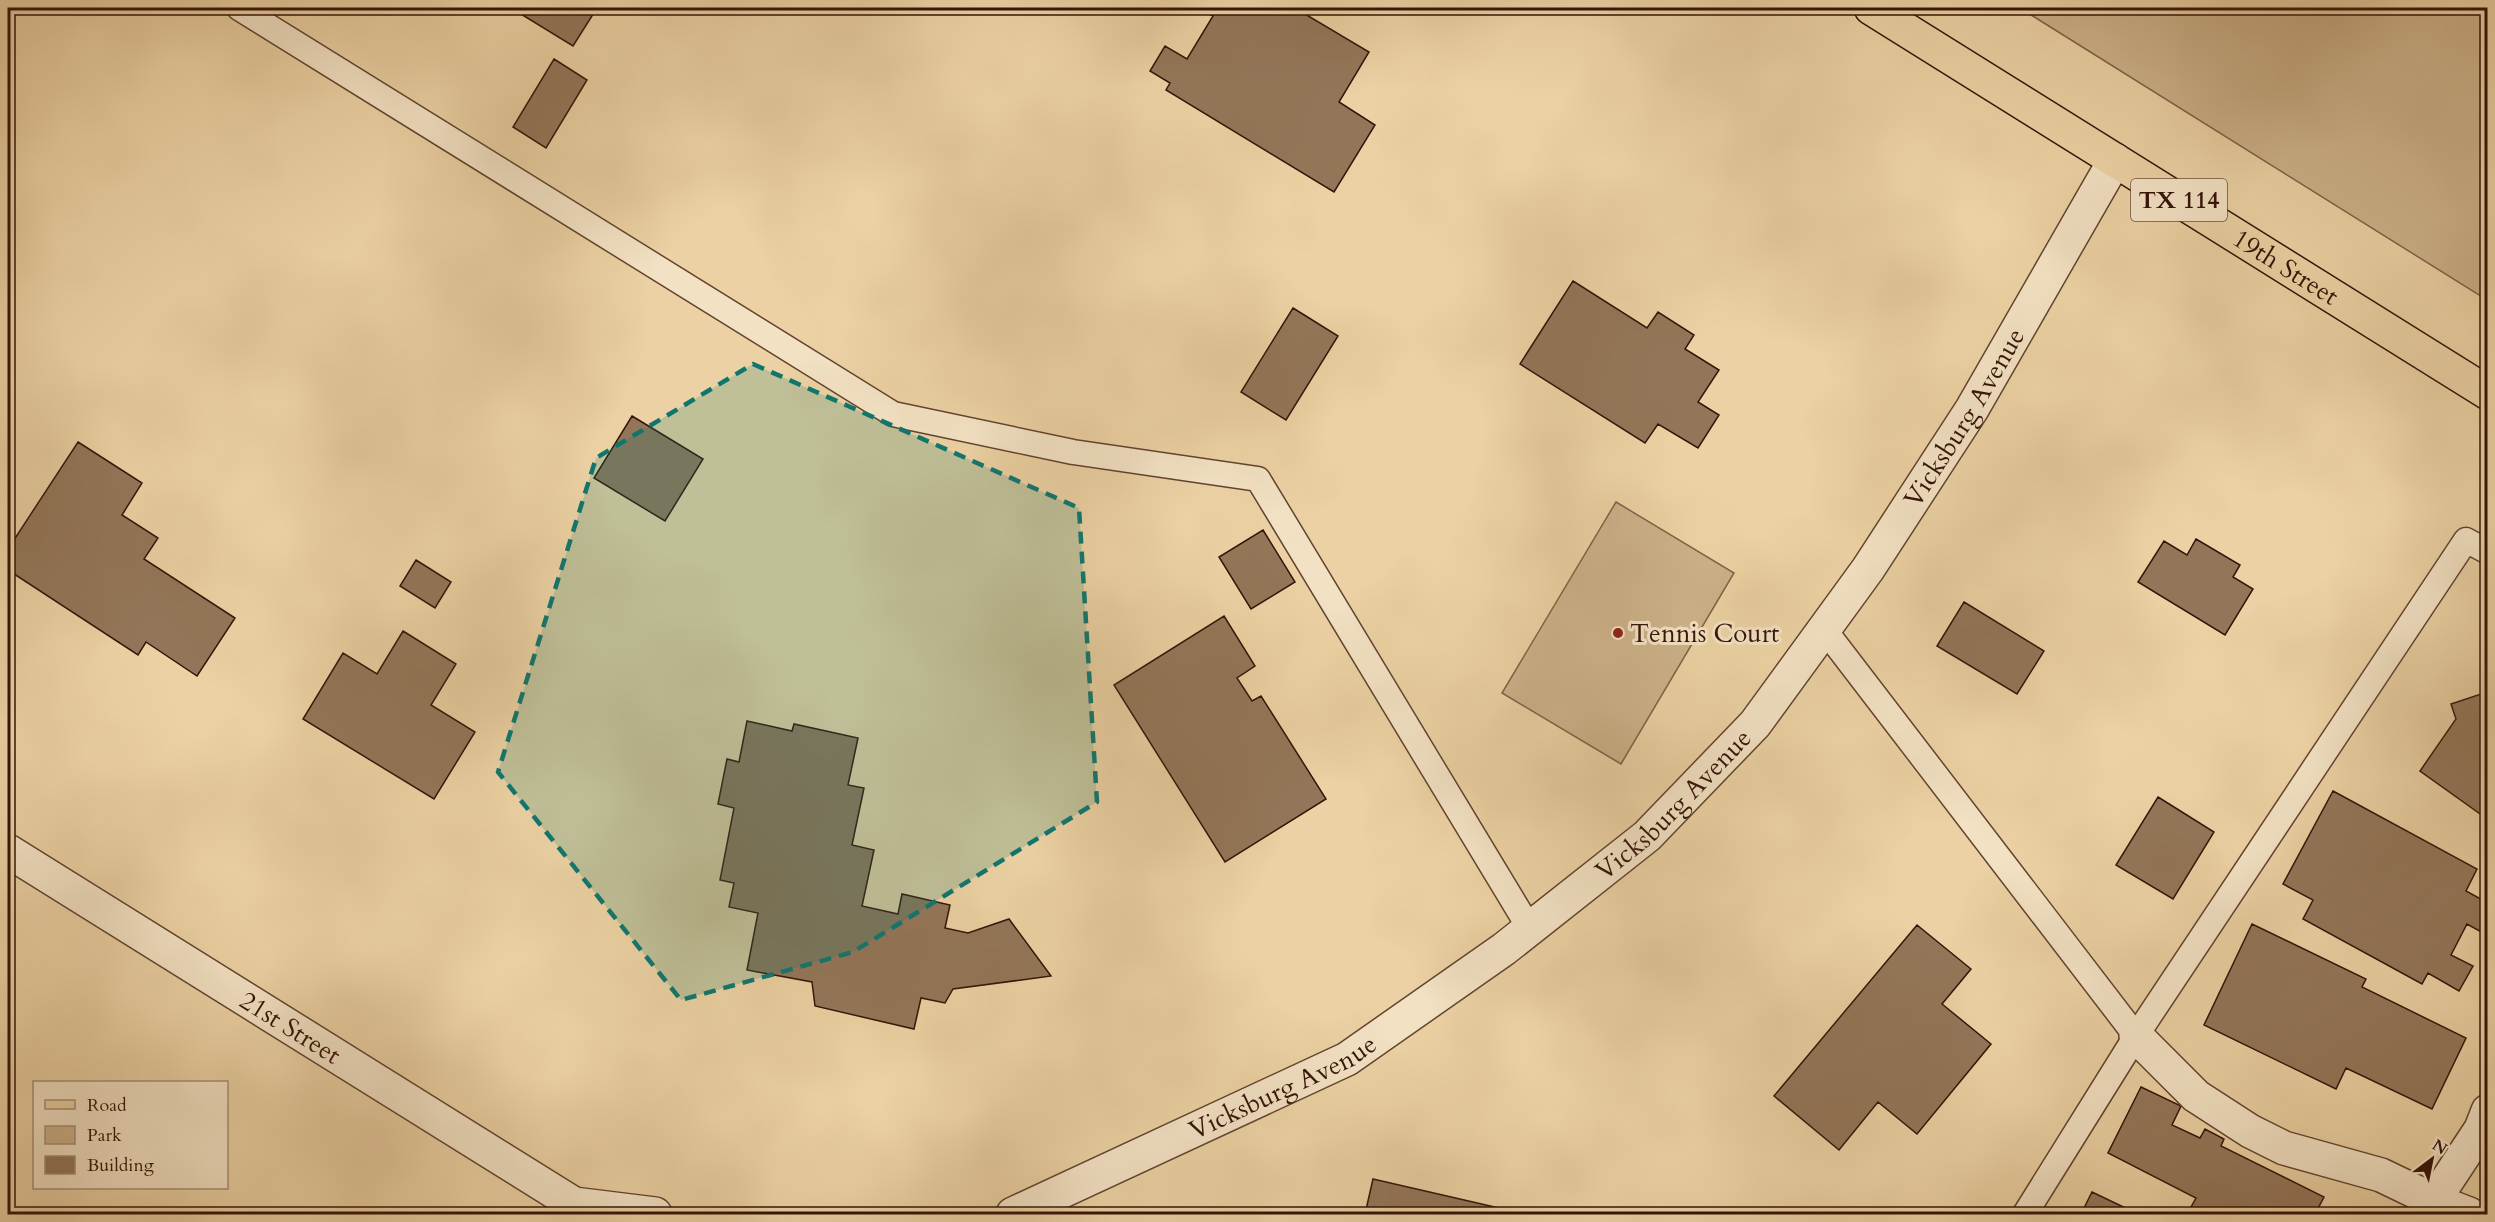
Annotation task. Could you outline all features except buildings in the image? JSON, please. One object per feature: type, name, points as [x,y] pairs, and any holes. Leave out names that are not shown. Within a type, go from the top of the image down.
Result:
[{"type":"main road","name":"19th Street","points":[[1871,8],[2487,393]]},
{"type":"street","name":"Vicksburg Avenue","points":[[1013,1215],[1347,1059],[1530,929],[1647,836],[1755,724],[1868,569],[1972,409],[2115,160]]},
{"type":"street","name":"21st Street","points":[[8,850],[582,1209],[656,1215]]},
{"type":"street","points":[[2136,1036],[2196,1096],[2250,1131],[2284,1148],[2381,1175],[2430,1208],[2469,1215]]},
{"type":"street","points":[[2430,1208],[2481,1128],[2487,1111]]},
{"type":"lane","points":[[239,8],[893,414],[1072,452],[1258,479],[1530,929]]},
{"type":"lane","points":[[2025,1215],[2136,1036],[2466,540],[2487,552]]},
{"type":"lane","points":[[1824,629],[2136,1036]]},
{"type":"highlighted area","points":[[753,364],[1079,508],[1097,802],[853,952],[681,1000],[498,772],[596,458]]},
{"type":"green space","points":[[2020,8],[2487,8],[2487,300]]},
{"type":"green space","name":"Tennis Court","points":[[1616,502],[1734,573],[1621,764],[1502,693]]},
{"type":"place","name":"Tennis Court","points":[[1618,633]]}]
